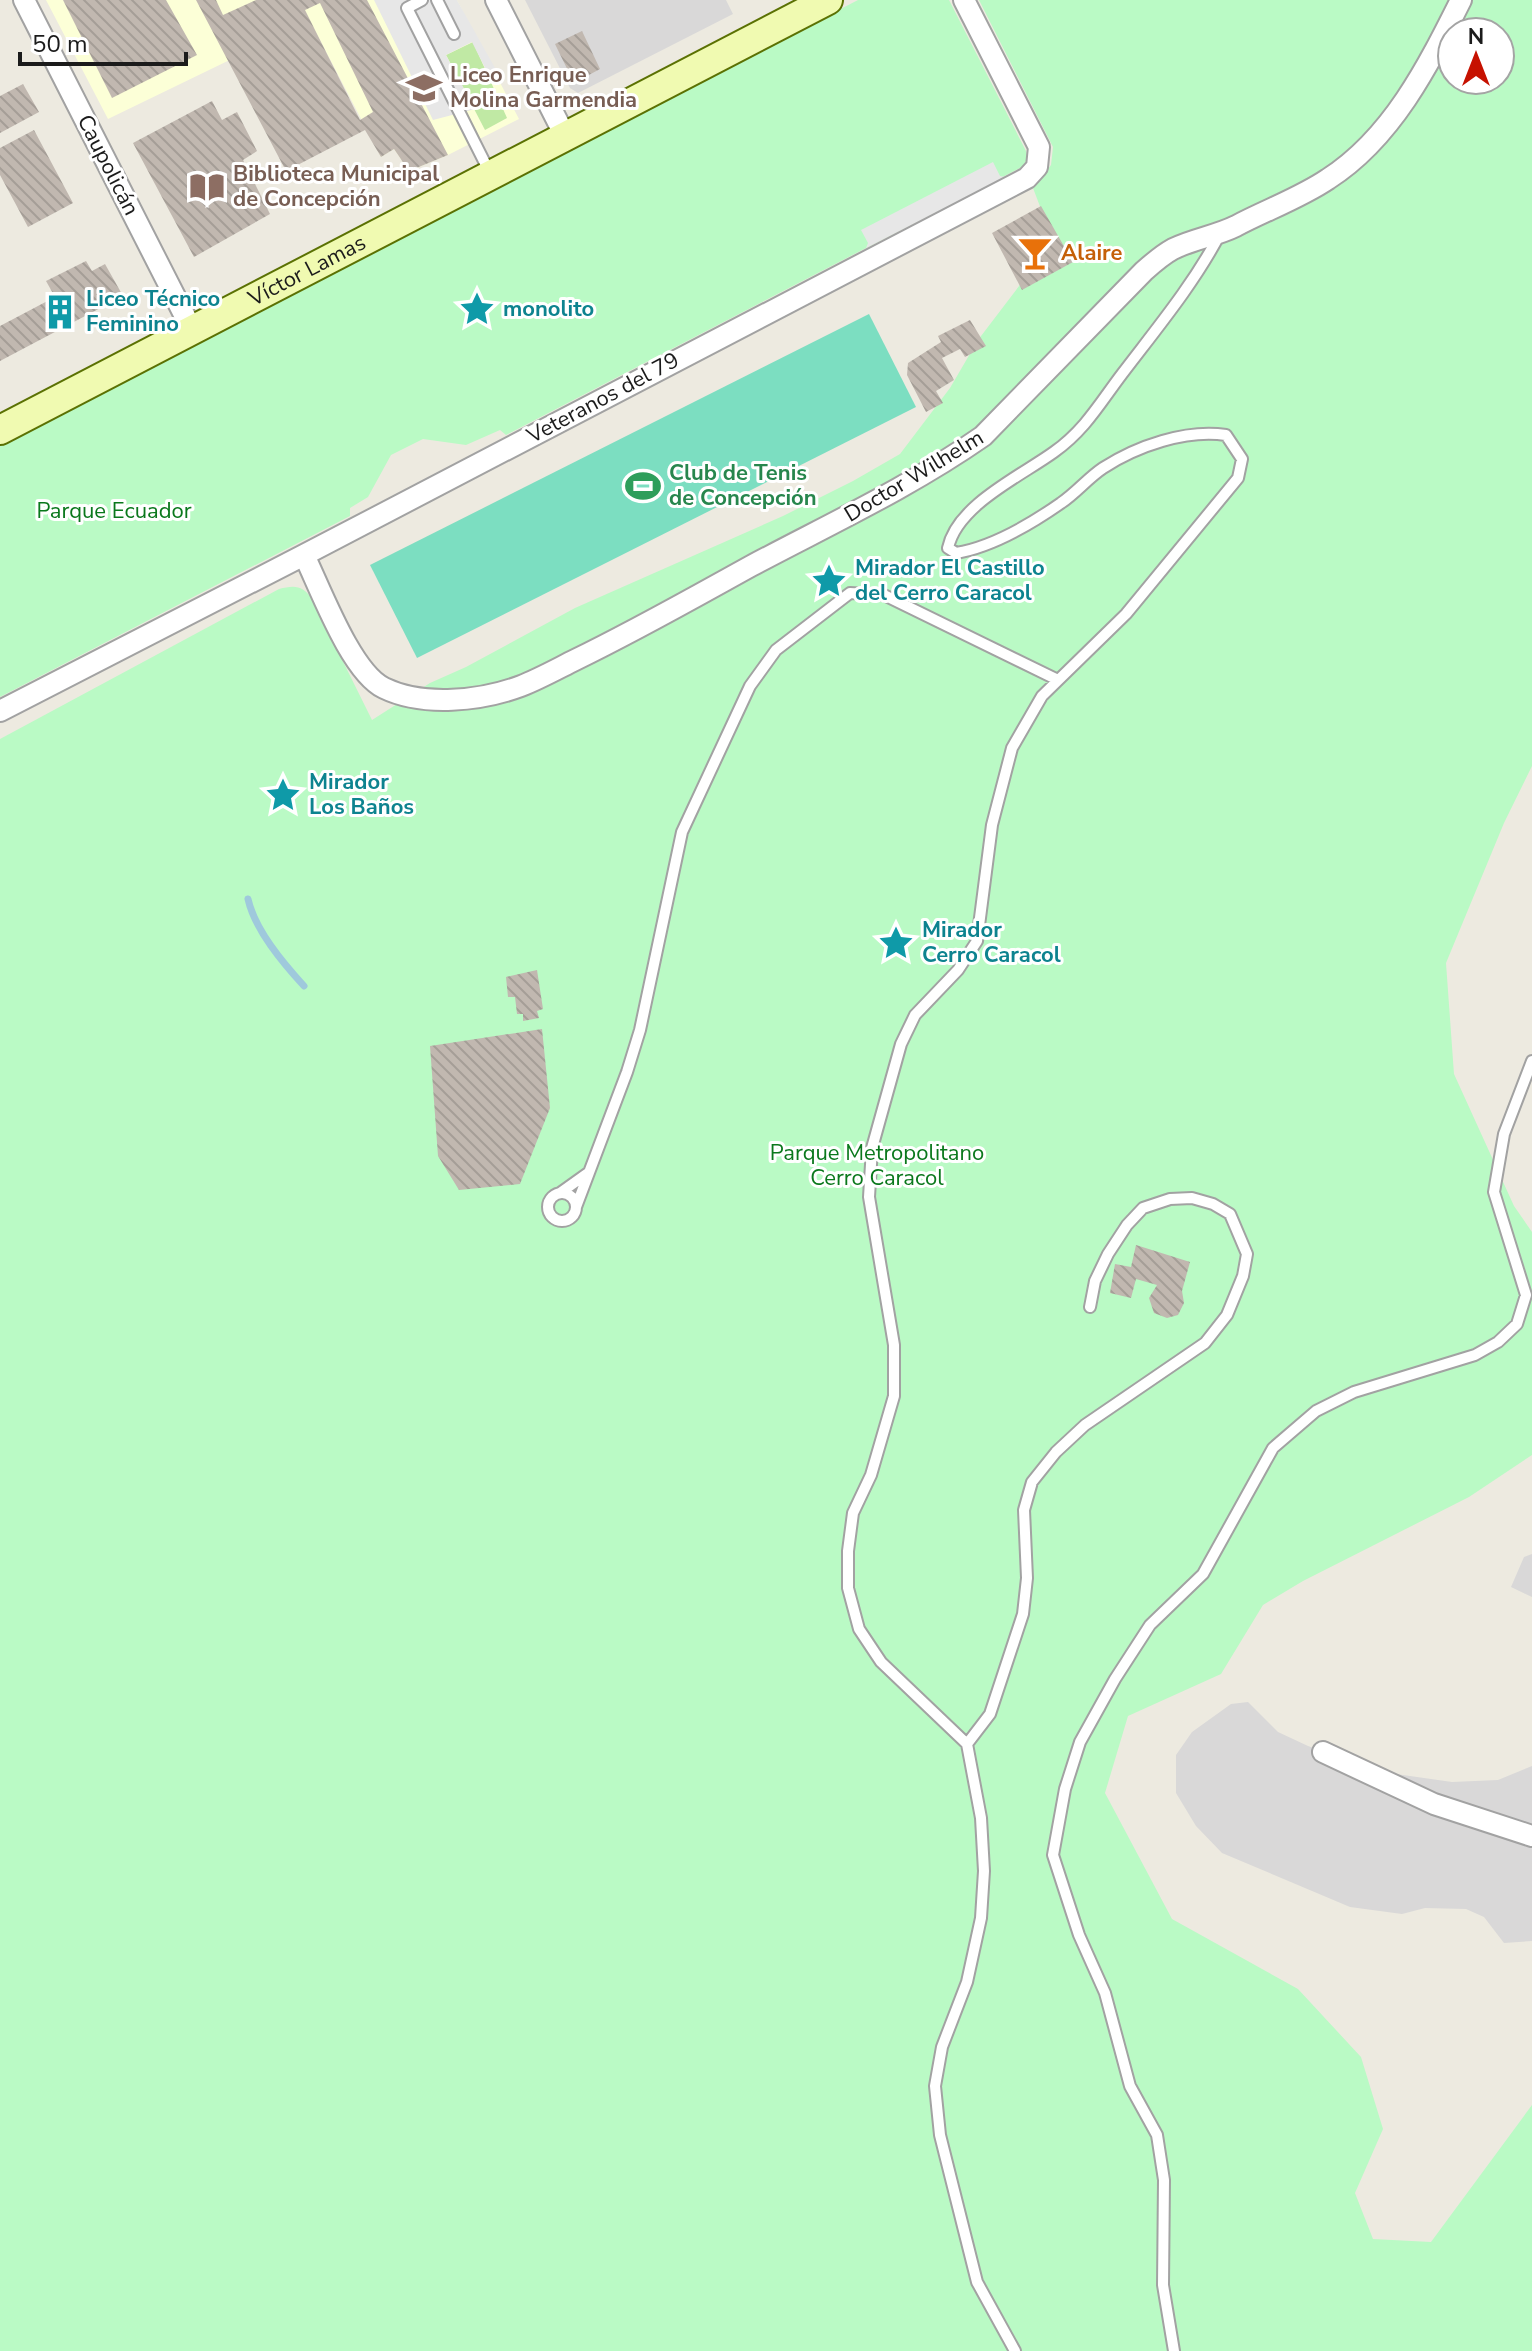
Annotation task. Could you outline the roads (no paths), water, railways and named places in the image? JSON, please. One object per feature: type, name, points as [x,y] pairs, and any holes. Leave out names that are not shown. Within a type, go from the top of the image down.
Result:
[{"type":"main road","name":"Víctor Lamas","points":[[0,430],[828,0]]},
{"type":"street","name":"Caupolicán","points":[[24,0],[192,330]]},
{"type":"street","points":[[496,0],[565,136]]},
{"type":"street","name":"Veteranos del 79","points":[[0,711],[1027,178],[1037,167],[1039,147],[964,0]]},
{"type":"street","name":"Doctor Wilhelm","points":[[304,555],[354,657],[367,677],[376,683],[410,696],[451,699],[493,694],[521,686],[636,630],[753,565],[862,510],[983,436],[1144,271],[1175,248],[1220,234],[1328,179],[1364,150],[1385,129],[1408,96],[1461,0]]},
{"type":"street","points":[[1323,1752],[1434,1804],[1532,1836]]},
{"type":"lane","points":[[422,0],[407,8],[490,174]]},
{"type":"lane","points":[[437,0],[454,34]]},
{"type":"lane","points":[[1015,2351],[977,2282],[940,2135],[935,2086],[942,2047],[967,1982],[981,1918],[984,1871],[981,1818],[967,1744],[881,1662],[859,1629],[848,1588],[848,1551],[853,1513],[871,1475],[894,1396],[894,1345],[869,1197],[872,1148],[901,1044],[915,1015],[958,970],[977,941],[992,825],[1012,748],[1042,696],[1126,614],[1238,478],[1242,459],[1226,435],[1205,432],[1170,439],[1103,468],[1061,503],[972,550],[956,553],[948,548],[950,537],[967,516],[1001,486],[1056,450],[1092,418],[1201,269],[1220,234]]},
{"type":"lane","points":[[590,1172],[550,1200],[548,1207],[555,1219],[562,1221],[571,1217],[576,1207],[590,1172],[627,1072],[640,1030],[682,832],[750,686],[776,650],[850,593],[884,595],[1058,680]]},
{"type":"lane","points":[[1174,2351],[1163,2285],[1164,2180],[1157,2135],[1130,2086],[1105,1993],[1079,1935],[1053,1855],[1065,1789],[1080,1742],[1115,1679],[1150,1625],[1203,1574],[1273,1448],[1316,1411],[1354,1392],[1475,1355],[1498,1342],[1517,1324],[1526,1295],[1494,1192],[1504,1134],[1532,1061]]},
{"type":"lane","points":[[560,1193],[569,1195],[576,1207]]},
{"type":"lane","points":[[967,1744],[990,1714],[1023,1614],[1027,1578],[1024,1510],[1032,1482],[1056,1452],[1085,1425],[1205,1343],[1227,1315],[1243,1276],[1247,1254],[1230,1214],[1213,1204],[1192,1198],[1170,1199],[1143,1208],[1127,1225],[1108,1254],[1095,1281],[1090,1307]]},
{"type":"waterway","points":[[248,899],[263,934],[304,986]]},
{"type":"place","name":"Liceo Enrique Molina Garmendia","points":[[424,88]]},
{"type":"place","name":"Biblioteca Municipal de Concepción","points":[[207,187]]},
{"type":"place","name":"Alaire","points":[[1035,253]]},
{"type":"place","name":"monolito","points":[[477,309]]},
{"type":"place","name":"Liceo Técnico Feminino","points":[[60,312]]},
{"type":"place","name":"Club de Tenis de Concepción","points":[[643,486]]},
{"type":"place","name":"Mirador El Castillo del Cerro Caracol","points":[[829,581]]},
{"type":"place","name":"Mirador Los Baños","points":[[283,795]]},
{"type":"place","name":"Mirador Cerro Caracol","points":[[896,943]]},
{"type":"park label","name":"Parque Ecuador","points":[[114,511]]},
{"type":"park label","name":"Parque Metropolitano Cerro Caracol","points":[[877,1166]]}]
